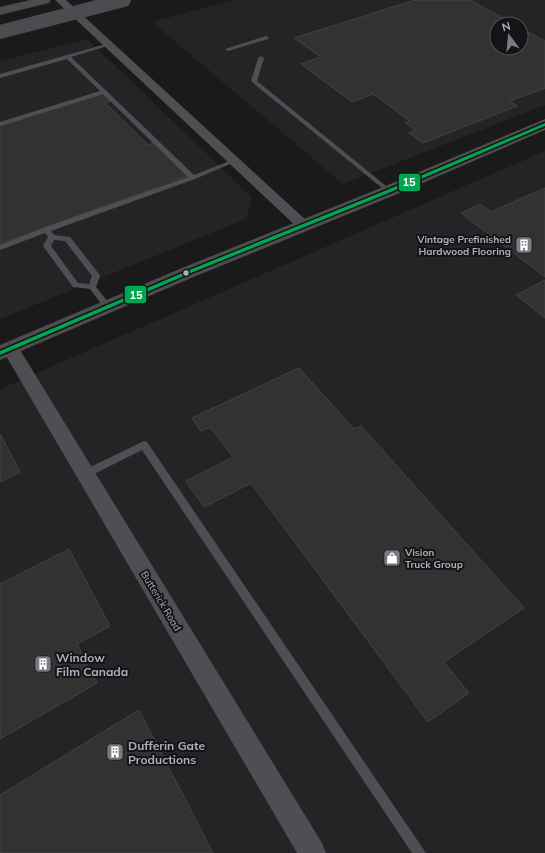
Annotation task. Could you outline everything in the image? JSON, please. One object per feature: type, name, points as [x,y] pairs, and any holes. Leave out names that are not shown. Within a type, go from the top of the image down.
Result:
[{"type":"highway","points":[[0,11],[45,0]]},
{"type":"highway","points":[[0,32],[124,0]]},
{"type":"main road","points":[[5,351],[303,224],[389,191],[545,124]]},
{"type":"street","points":[[60,0],[303,224]]},
{"type":"street","name":"Butterick Road","points":[[5,351],[86,474],[312,853]]},
{"type":"lane","points":[[228,49],[266,38]]},
{"type":"lane","points":[[0,76],[108,45]]},
{"type":"lane","points":[[68,56],[103,92],[193,178]]},
{"type":"lane","points":[[261,58],[254,81],[389,191]]},
{"type":"lane","points":[[0,124],[103,92]]},
{"type":"lane","points":[[0,248],[46,230],[193,178],[234,161]]},
{"type":"lane","points":[[46,230],[52,237],[67,239],[96,276],[92,287]]},
{"type":"lane","points":[[52,237],[47,246],[76,285],[92,287],[108,307]]},
{"type":"lane","points":[[86,474],[144,445],[420,853]]},
{"type":"shaded area","points":[[233,0],[545,0],[545,105],[343,184],[152,22]]},
{"type":"shaded area","points":[[87,39],[252,197],[246,219],[0,319],[0,61]]},
{"type":"shaded area","points":[[545,151],[545,853],[0,853],[0,389]]},
{"type":"building","points":[[415,0],[470,0],[499,16],[489,16],[489,56],[529,56],[529,32],[545,41],[545,88],[510,101],[517,106],[423,143],[409,133],[416,130],[405,123],[410,121],[373,94],[352,102],[301,64],[321,57],[294,38]]},
{"type":"building","points":[[103,94],[110,101],[105,103],[148,145],[154,143],[187,176],[0,244],[0,126]]},
{"type":"building","name":"Vintage Prefinished Hardwood Flooring","points":[[545,188],[545,277],[461,213],[480,204],[491,212]]},
{"type":"building","points":[[545,280],[545,318],[516,295]]},
{"type":"building","name":"Vision Truck Group","points":[[299,368],[354,429],[361,426],[524,608],[444,662],[469,693],[428,722],[251,483],[204,507],[186,481],[233,457],[210,427],[201,431],[192,418]]},
{"type":"building","points":[[0,434],[20,472],[0,482]]},
{"type":"building","name":"Window Film Canada","points":[[69,549],[110,626],[77,644],[97,683],[0,739],[0,584]]},
{"type":"building","name":"Dufferin Gate Productions","points":[[139,710],[213,853],[0,853],[0,795]]},
{"type":"transit line","name":"15","points":[[0,353],[189,272],[389,191],[545,124]]},
{"type":"place","name":"Vintage Prefinished Hardwood Flooring","points":[[524,245]]},
{"type":"place","name":"Vision Truck Group","points":[[392,558]]},
{"type":"place","name":"Window Film Canada","points":[[43,664]]},
{"type":"place","name":"Dufferin Gate Productions","points":[[115,752]]}]
